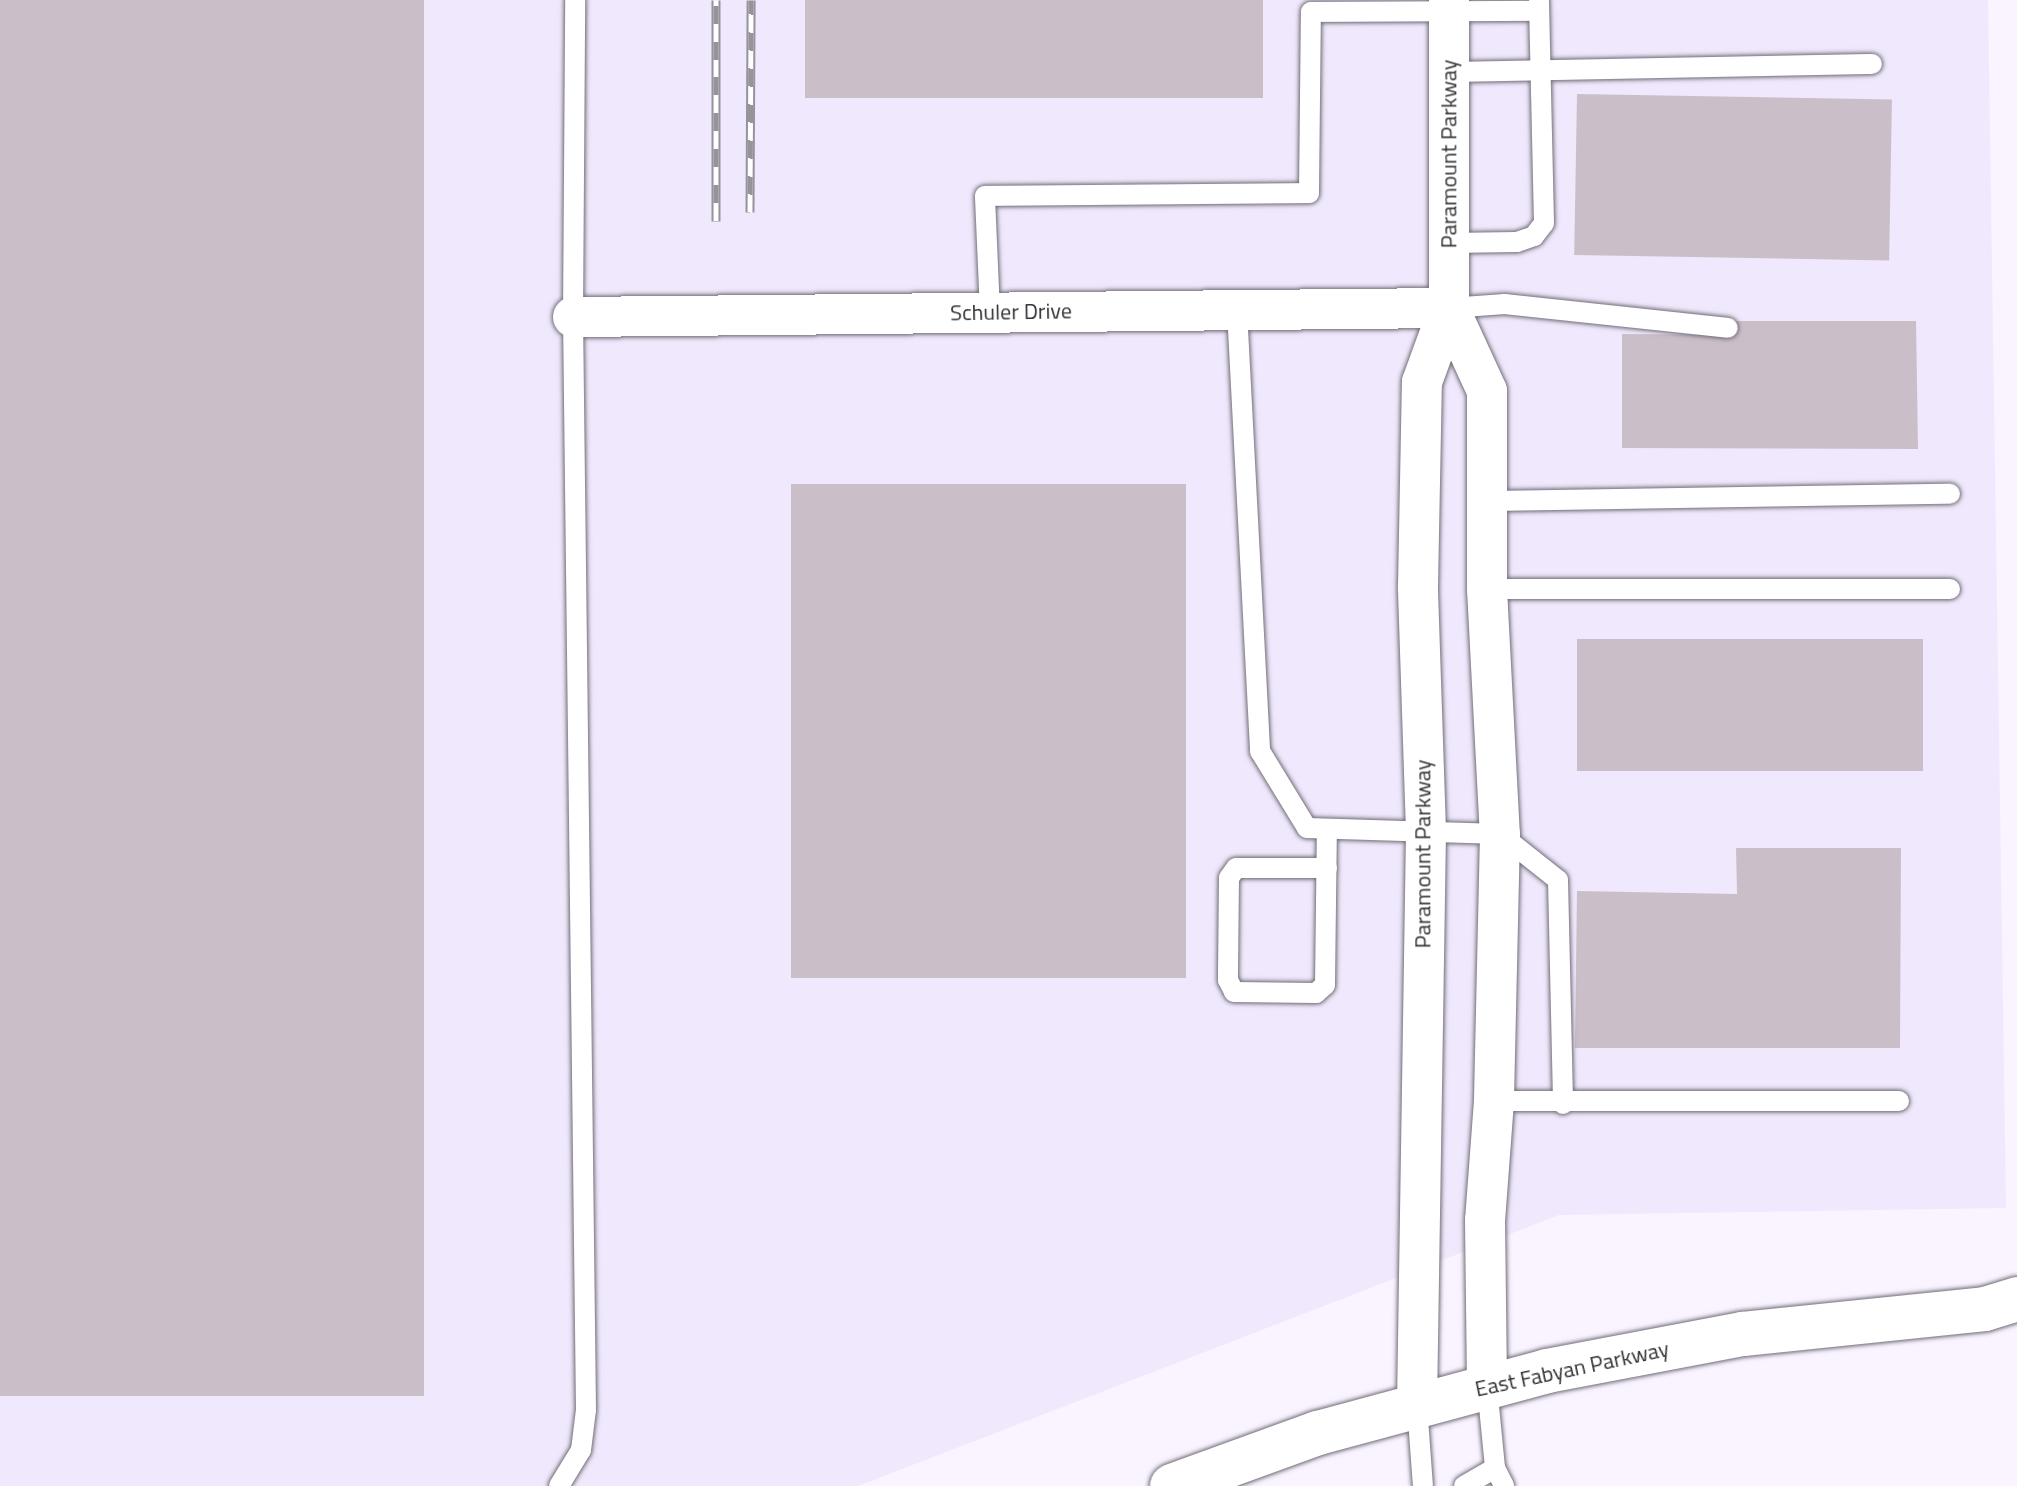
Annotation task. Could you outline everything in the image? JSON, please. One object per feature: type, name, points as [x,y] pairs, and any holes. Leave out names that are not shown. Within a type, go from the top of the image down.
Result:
[{"type":"main road","name":"East Fabyan Parkway","points":[[1172,1486],[1417,1405],[1487,1386],[1743,1334],[2006,1308]]},
{"type":"street","name":"Paramount Parkway","points":[[1417,1405],[1426,832],[1418,586],[1422,382],[1449,308],[1449,5]]},
{"type":"street","name":"Schuler Drive","points":[[573,317],[1449,308]]},
{"type":"street","name":"Paramount Parkway","points":[[1449,308],[1487,391],[1487,589],[1500,834],[1494,1101],[1485,1220],[1487,1386]]},
{"type":"lane","points":[[559,1486],[581,1450],[586,1410],[573,317],[575,0]]},
{"type":"lane","points":[[990,312],[985,196],[1309,193],[1311,12],[1449,5],[1539,6],[1544,223],[1534,236],[1517,242],[1449,243]]},
{"type":"lane","points":[[1449,72],[1872,64]]},
{"type":"lane","points":[[1449,308],[1520,305],[1728,328]]},
{"type":"lane","points":[[1237,310],[1260,751],[1307,828],[1500,834],[1558,880],[1563,1104]]},
{"type":"lane","points":[[1486,501],[1950,494]]},
{"type":"lane","points":[[1487,589],[1950,589]]},
{"type":"lane","points":[[1327,830],[1327,868],[1325,985],[1316,993],[1234,992],[1228,980],[1229,878],[1236,868],[1327,868]]},
{"type":"lane","points":[[1494,1101],[1563,1104],[1899,1101]]},
{"type":"lane","points":[[1464,1486],[1500,1477],[1487,1386]]},
{"type":"lane","points":[[1417,1405],[1423,1486]]},
{"type":"shaded area","points":[[0,0],[1988,0],[2006,1208],[1559,1215],[858,1486],[0,1486]]},
{"type":"building","points":[[0,0],[424,0],[424,1396],[0,1396]]},
{"type":"building","points":[[805,0],[1263,0],[1263,98],[805,98]]},
{"type":"building","points":[[1577,94],[1892,99],[1889,260],[1574,255]]},
{"type":"building","points":[[1732,321],[1916,321],[1918,449],[1622,448],[1622,334],[1732,335]]},
{"type":"building","points":[[791,484],[1186,484],[1186,978],[791,978]]},
{"type":"building","points":[[1577,639],[1923,639],[1923,771],[1577,771]]},
{"type":"building","points":[[1736,848],[1901,848],[1900,1048],[1575,1048],[1577,891],[1737,894]]},
{"type":"railway","points":[[716,0],[716,221]]},
{"type":"railway","points":[[750,212],[751,0]]}]
